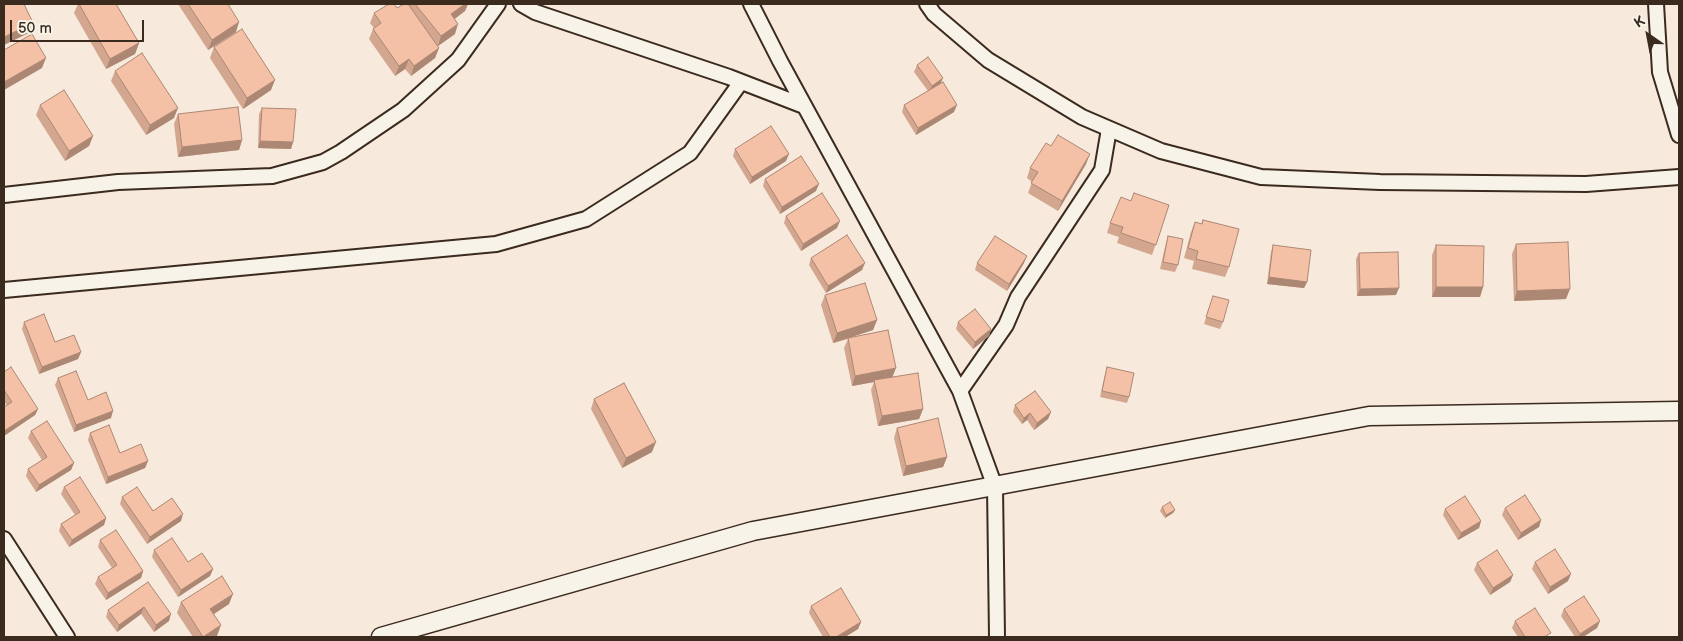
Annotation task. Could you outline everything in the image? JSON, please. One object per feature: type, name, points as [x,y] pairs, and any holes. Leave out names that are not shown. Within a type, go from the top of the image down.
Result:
[{"type":"street","points":[[4,195],[118,182],[272,176],[323,162],[403,110],[458,60],[498,4]]},
{"type":"street","points":[[521,4],[535,12],[741,82],[804,106]]},
{"type":"street","points":[[751,4],[804,106],[960,391],[995,487],[997,637]]},
{"type":"street","points":[[927,4],[934,14],[988,60],[1082,117],[1161,151],[1260,177],[1380,182],[1586,184],[1679,177]]},
{"type":"street","points":[[1656,4],[1660,72],[1679,135]]},
{"type":"street","points":[[4,290],[496,244],[559,227],[586,219],[690,153],[741,82]]},
{"type":"street","points":[[960,391],[1006,325],[1018,297],[1102,170],[1109,129]]},
{"type":"street","points":[[381,637],[754,531],[1369,416],[1679,411]]},
{"type":"street","points":[[4,539],[67,637]]},
{"type":"building","points":[[4,4],[24,4],[33,23],[4,37]]},
{"type":"building","points":[[79,4],[116,4],[139,43],[110,59]]},
{"type":"building","points":[[188,4],[228,4],[239,22],[212,40]]},
{"type":"building","points":[[389,4],[394,4],[397,8],[408,4],[439,48],[414,66],[409,59],[399,66],[373,29],[381,23],[374,13]]},
{"type":"building","points":[[415,4],[465,4],[451,14],[458,24],[441,36]]},
{"type":"building","points":[[242,29],[275,80],[247,98],[214,47]]},
{"type":"building","points":[[32,34],[46,58],[4,82],[4,50]]},
{"type":"building","points":[[142,53],[178,108],[150,125],[115,71]]},
{"type":"building","points":[[928,57],[943,78],[932,86],[917,65]]},
{"type":"building","points":[[943,82],[957,105],[918,128],[904,105]]},
{"type":"building","points":[[64,90],[93,136],[69,151],[40,105]]},
{"type":"building","points":[[238,107],[242,140],[182,147],[178,114]]},
{"type":"building","points":[[262,108],[296,109],[293,142],[260,141]]},
{"type":"building","points":[[771,126],[789,154],[752,177],[735,149]]},
{"type":"building","points":[[1058,135],[1090,154],[1062,201],[1031,183],[1038,172],[1030,168],[1046,143],[1051,146]]},
{"type":"building","points":[[801,156],[819,184],[782,207],[765,179]]},
{"type":"building","points":[[822,193],[840,221],[803,244],[786,216]]},
{"type":"building","points":[[1134,193],[1169,205],[1156,245],[1121,233],[1123,227],[1110,223],[1121,197],[1131,201]]},
{"type":"building","points":[[1203,220],[1239,229],[1229,267],[1196,259],[1198,251],[1188,248],[1195,222],[1202,224]]},
{"type":"building","points":[[847,235],[865,263],[828,286],[811,258]]},
{"type":"building","points":[[995,236],[1027,256],[1009,284],[977,263]]},
{"type":"building","points":[[1168,236],[1183,239],[1178,265],[1163,262]]},
{"type":"building","points":[[1568,242],[1570,289],[1517,291],[1516,244]]},
{"type":"building","points":[[1273,245],[1311,250],[1307,282],[1269,277]]},
{"type":"building","points":[[1436,245],[1484,246],[1483,287],[1436,287]]},
{"type":"building","points":[[1398,252],[1399,288],[1360,289],[1359,253]]},
{"type":"building","points":[[865,283],[877,320],[837,333],[825,295]]},
{"type":"building","points":[[1213,296],[1229,300],[1223,322],[1206,317]]},
{"type":"building","points":[[975,309],[991,329],[975,342],[958,322]]},
{"type":"building","points":[[44,314],[55,342],[74,335],[81,352],[42,367],[24,322]]},
{"type":"building","points":[[888,330],[896,368],[855,376],[848,338]]},
{"type":"building","points":[[11,367],[38,409],[4,431],[4,407],[12,402],[4,390],[4,372]]},
{"type":"building","points":[[1107,367],[1134,373],[1129,397],[1102,391]]},
{"type":"building","points":[[76,371],[88,400],[106,392],[113,411],[76,425],[58,378]]},
{"type":"building","points":[[918,373],[923,409],[882,416],[874,380]]},
{"type":"building","points":[[624,383],[656,442],[626,458],[594,399]]},
{"type":"building","points":[[1035,391],[1051,412],[1037,423],[1030,413],[1024,418],[1015,405]]},
{"type":"building","points":[[938,418],[947,457],[906,466],[897,428]]},
{"type":"building","points":[[47,421],[74,463],[39,485],[28,469],[47,457],[31,431]]},
{"type":"building","points":[[109,425],[120,453],[141,444],[148,461],[108,477],[90,433]]},
{"type":"building","points":[[80,477],[106,518],[72,540],[61,524],[80,512],[64,487]]},
{"type":"building","points":[[137,487],[153,511],[172,498],[183,514],[150,537],[122,497]]},
{"type":"building","points":[[1525,495],[1541,520],[1521,533],[1505,508]]},
{"type":"building","points":[[1465,496],[1481,521],[1461,533],[1445,509]]},
{"type":"building","points":[[1170,502],[1175,510],[1166,515],[1162,507]]},
{"type":"building","points":[[116,530],[143,571],[108,593],[98,577],[117,565],[100,540]]},
{"type":"building","points":[[172,538],[188,562],[202,553],[213,569],[181,590],[154,550]]},
{"type":"building","points":[[1555,549],[1571,574],[1550,587],[1535,562]]},
{"type":"building","points":[[1497,550],[1513,575],[1493,588],[1477,563]]},
{"type":"building","points":[[222,576],[233,594],[210,609],[221,625],[203,637],[181,602]]},
{"type":"building","points":[[148,582],[171,614],[156,625],[144,607],[119,625],[108,610]]},
{"type":"building","points":[[841,588],[861,622],[836,637],[830,637],[811,606]]},
{"type":"building","points":[[1584,596],[1600,621],[1580,634],[1564,609]]},
{"type":"building","points":[[1535,608],[1551,633],[1544,637],[1525,637],[1515,621]]}]
